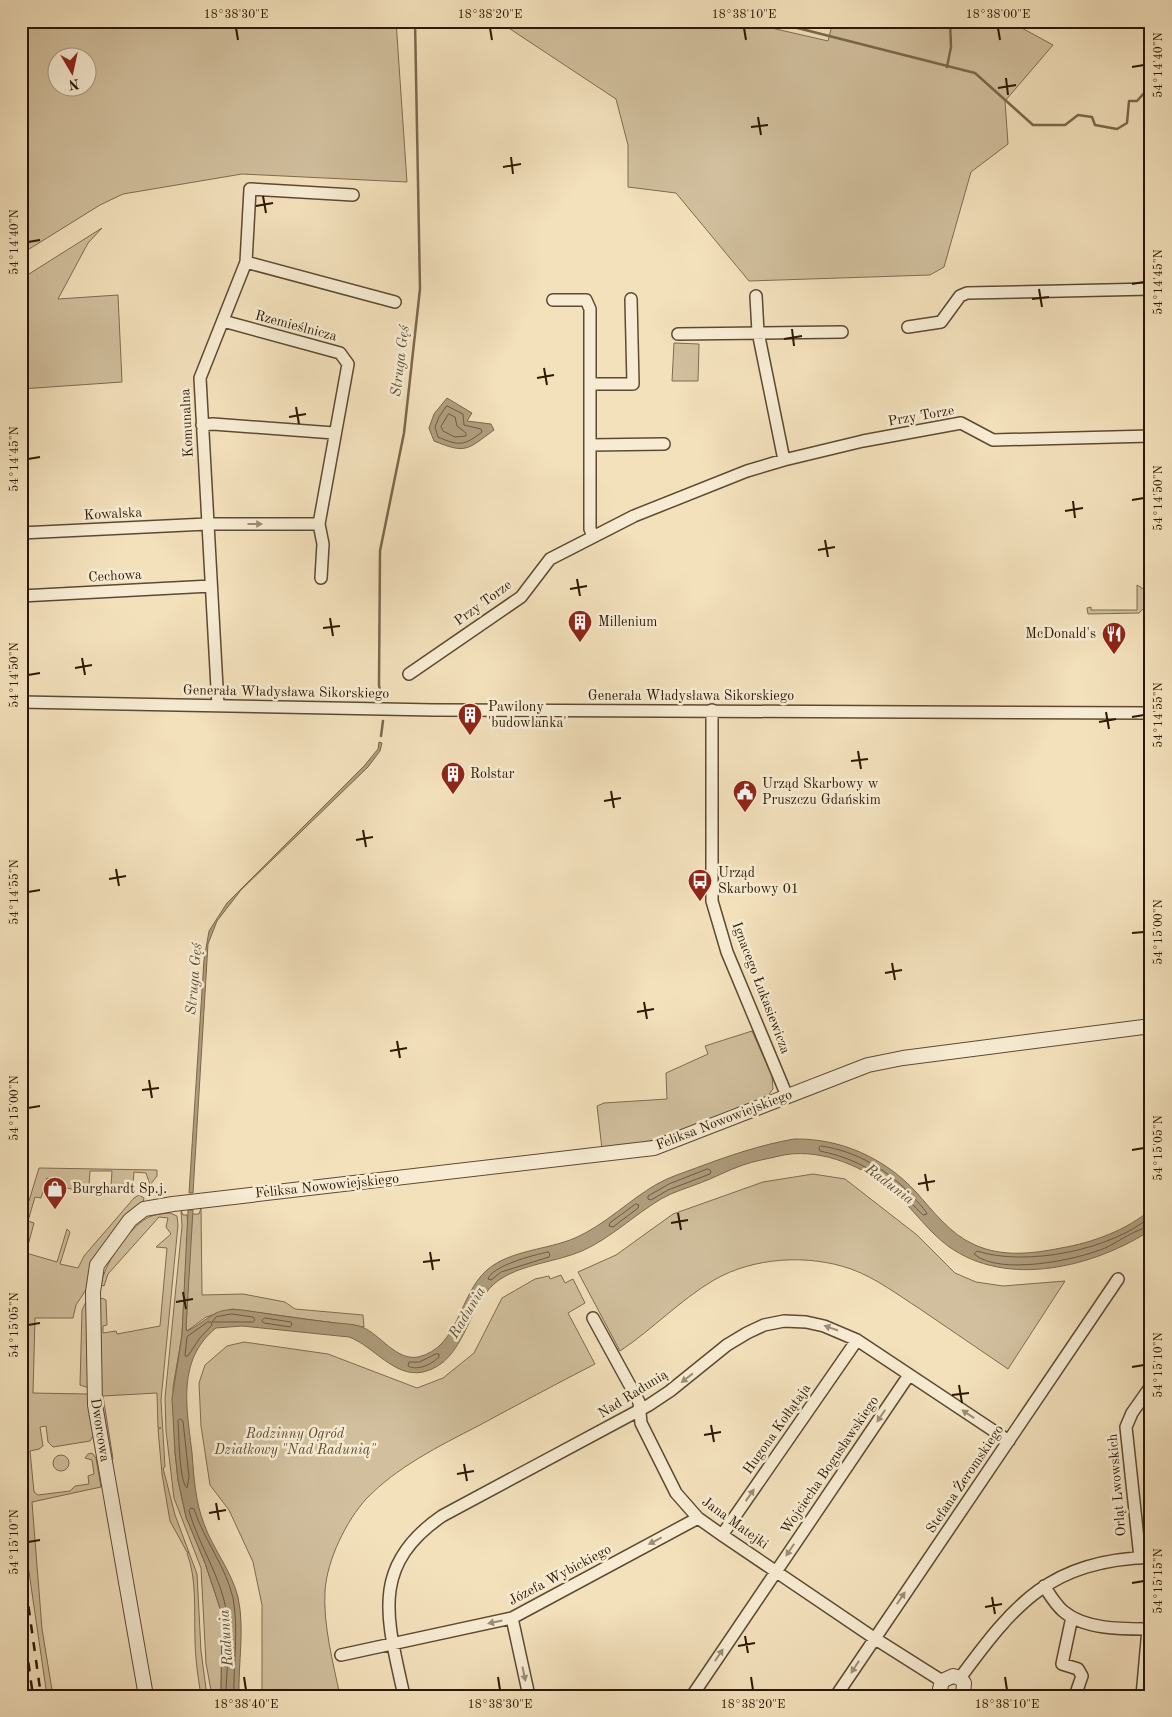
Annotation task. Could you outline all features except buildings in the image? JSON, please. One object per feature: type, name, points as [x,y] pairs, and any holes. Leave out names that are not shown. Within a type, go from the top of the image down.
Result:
[{"type":"street","name":"Komunalna","points":[[218,706],[200,378],[246,262],[250,189],[353,195]]},
{"type":"street","points":[[246,262],[395,302]]},
{"type":"street","points":[[908,327],[941,322],[960,296],[967,293],[1151,289]]},
{"type":"street","points":[[756,296],[758,332],[784,460]]},
{"type":"street","points":[[591,384],[632,384],[631,299]]},
{"type":"street","points":[[553,300],[586,300],[590,308],[590,529],[593,536]]},
{"type":"street","name":"Rzemieślnicza","points":[[222,322],[340,353],[348,364],[334,434],[320,524],[323,544],[321,578]]},
{"type":"street","points":[[678,334],[842,332]]},
{"type":"street","name":"Przy Torze","points":[[409,674],[521,596],[550,559],[593,536],[671,500],[784,460],[863,441],[961,423],[993,440],[1151,436]]},
{"type":"street","points":[[202,426],[213,424],[334,434]]},
{"type":"street","points":[[590,445],[664,444]]},
{"type":"street","points":[[207,524],[320,524]]},
{"type":"street","name":"Kowalska","points":[[21,533],[207,524]]},
{"type":"street","name":"Cechowa","points":[[21,596],[211,586]]},
{"type":"street","name":"Generała Władysława Sikorskiego","points":[[21,702],[443,710],[1151,713]]},
{"type":"street","name":"Ignacego Łukasiewicza","points":[[712,710],[712,901],[727,952],[787,1096]]},
{"type":"street","name":"Feliksa Nowowiejskiego","points":[[173,1204],[636,1151],[672,1142],[858,1068],[903,1058],[1151,1026]]},
{"type":"street","name":"Dworcowa","points":[[146,1696],[95,1405],[93,1292],[97,1265],[130,1220],[144,1209],[173,1204]]},
{"type":"street","name":"Stefana Żeromskiego","points":[[836,1696],[1118,1279]]},
{"type":"street","name":"Jana Matejki","points":[[593,1318],[639,1402],[641,1423],[676,1493],[698,1518],[942,1682]]},
{"type":"street","name":"Nad Radunią","points":[[404,1696],[393,1644],[388,1604],[391,1584],[404,1552],[426,1527],[442,1516],[640,1410],[670,1391],[727,1345],[764,1325],[784,1321],[806,1322],[843,1332],[1009,1441]]},
{"type":"street","name":"Hugona Kołłątaja","points":[[722,1535],[857,1340]]},
{"type":"street","name":"Wojciecha Bogusławskiego","points":[[692,1696],[908,1375]]},
{"type":"street","name":"Orląt Lwowskich","points":[[1145,1558],[1126,1427],[1132,1413],[1151,1386]]},
{"type":"street","name":"Józefa Wybickiego","points":[[341,1655],[512,1618],[698,1518]]},
{"type":"street","points":[[960,1678],[1006,1618],[1044,1586],[1086,1566],[1118,1559],[1145,1558]]},
{"type":"street","points":[[1044,1586],[1055,1603],[1072,1617],[1106,1627],[1150,1629],[1142,1696]]},
{"type":"street","points":[[1072,1617],[1062,1664],[1078,1669],[1082,1676],[1075,1696]]},
{"type":"street","points":[[512,1618],[528,1696]]},
{"type":"street","points":[[942,1696],[940,1689],[942,1682],[950,1676],[960,1678],[965,1686],[963,1696]]},
{"type":"green space","points":[[21,21],[396,21],[407,182],[242,174],[123,194],[100,205],[26,251],[21,242]]},
{"type":"green space","points":[[498,21],[741,21],[828,41],[833,21],[1009,21],[1053,45],[1005,101],[1008,144],[971,172],[944,267],[930,275],[749,281],[676,193],[628,187],[628,145],[616,99]]},
{"type":"green space","points":[[102,228],[88,243],[58,299],[118,295],[122,382],[21,389],[21,279]]},
{"type":"green space","points":[[674,343],[699,344],[698,381],[672,381]]},
{"type":"green space","points":[[1137,585],[1145,590],[1145,607],[1139,613],[1088,614],[1087,608],[1091,607],[1091,610],[1137,610]]},
{"type":"green space","points":[[752,1031],[772,1076],[773,1089],[763,1102],[661,1139],[602,1149],[597,1106],[604,1103],[667,1099],[666,1073],[708,1054],[705,1046]]},
{"type":"green space","points":[[39,1168],[157,1170],[157,1176],[150,1185],[146,1173],[134,1172],[133,1184],[117,1184],[117,1187],[111,1187],[112,1171],[90,1171],[89,1186],[81,1186],[79,1191],[52,1184],[53,1180],[47,1178],[41,1198],[35,1197],[28,1221],[34,1223],[26,1253],[57,1262],[67,1229],[70,1232],[60,1264],[78,1268],[84,1256],[134,1198],[139,1195],[144,1198],[143,1203],[76,1305],[73,1318],[35,1318],[33,1393],[87,1394],[90,1397],[94,1435],[90,1441],[53,1447],[48,1442],[46,1426],[40,1427],[43,1446],[30,1451],[34,1492],[38,1495],[70,1491],[75,1486],[89,1484],[88,1476],[94,1474],[92,1460],[85,1458],[88,1454],[92,1453],[96,1458],[101,1487],[32,1502],[42,1629],[53,1696],[47,1696],[21,1517],[21,1227]]},
{"type":"green space","points":[[813,1174],[845,1179],[917,1235],[955,1273],[976,1282],[1003,1286],[1065,1281],[1008,1369],[887,1287],[869,1277],[834,1264],[799,1260],[781,1260],[746,1266],[714,1280],[690,1296],[620,1351],[578,1272],[616,1255],[673,1214],[763,1182]]},
{"type":"green space","points":[[201,1208],[202,1295],[243,1294],[285,1302],[295,1309],[363,1315],[364,1327],[232,1309],[206,1317],[187,1331],[191,1214],[199,1214]]},
{"type":"green space","points":[[181,1210],[183,1215],[187,1215],[188,1227],[182,1335],[173,1387],[175,1452],[178,1480],[186,1517],[205,1563],[222,1614],[221,1696],[212,1696],[206,1663],[201,1568],[174,1498],[166,1431],[165,1398],[182,1226]]},
{"type":"green space","points":[[170,1213],[177,1216],[178,1225],[161,1400],[165,1467],[163,1468],[175,1515],[189,1552],[187,1552],[170,1521],[162,1474],[158,1429],[161,1428],[158,1428],[157,1393],[103,1396],[113,1459],[111,1459],[101,1396],[100,1300],[102,1298],[106,1300],[107,1325],[103,1326],[103,1333],[116,1331],[117,1334],[160,1326],[167,1248],[156,1247],[171,1234],[166,1227],[168,1218],[159,1217],[108,1274],[104,1286],[101,1285],[103,1277],[112,1257],[132,1230],[147,1218]]},
{"type":"green space","name":"Rodzinny Ogród Działkowy \"Nad Radunią\"","points":[[561,1275],[565,1283],[573,1279],[585,1303],[568,1313],[595,1364],[419,1458],[392,1476],[367,1498],[359,1507],[339,1541],[329,1567],[325,1591],[327,1630],[340,1696],[262,1696],[262,1605],[253,1562],[229,1510],[210,1485],[201,1426],[199,1383],[205,1365],[227,1346],[244,1342],[328,1354],[417,1388],[443,1378],[474,1353],[502,1298],[535,1279],[549,1276],[550,1279]]},
{"type":"green space","points":[[89,1296],[89,1388],[80,1385],[82,1310]]},
{"type":"green space","points":[[61,1455],[67,1457],[69,1463],[67,1469],[61,1471],[55,1469],[53,1463],[55,1457]]},
{"type":"green space","points":[[189,1552],[197,1574],[201,1651],[207,1696],[201,1696],[198,1674],[195,1645],[194,1584],[187,1553]]},
{"type":"water","points":[[447,398],[472,413],[467,421],[491,424],[494,430],[472,446],[466,448],[453,448],[434,441],[429,428],[434,414]]},
{"type":"water","points":[[379,742],[382,743],[380,751],[368,767],[241,890],[217,921],[208,944],[193,1193],[189,1193],[204,960],[209,931],[227,903],[364,766],[378,749]]},
{"type":"water","name":"Radunia","points":[[794,1139],[828,1142],[845,1146],[876,1160],[904,1180],[950,1229],[966,1240],[985,1249],[1017,1253],[1039,1252],[1073,1246],[1097,1239],[1120,1229],[1151,1209],[1151,1230],[1104,1254],[1077,1263],[1023,1270],[997,1267],[971,1259],[948,1246],[896,1194],[864,1171],[822,1156],[793,1154],[747,1164],[675,1192],[641,1212],[593,1246],[561,1258],[518,1270],[499,1280],[488,1290],[479,1303],[458,1345],[449,1357],[438,1366],[423,1372],[413,1373],[393,1366],[358,1341],[349,1337],[242,1326],[216,1328],[203,1341],[195,1355],[187,1386],[187,1403],[194,1480],[199,1506],[208,1533],[235,1587],[240,1609],[239,1696],[221,1696],[222,1614],[205,1563],[186,1517],[178,1480],[175,1452],[172,1399],[182,1335],[188,1210],[193,1210],[187,1331],[217,1312],[242,1310],[362,1327],[369,1330],[402,1355],[418,1357],[432,1352],[442,1343],[478,1280],[496,1263],[518,1254],[564,1242],[586,1233],[647,1190],[671,1177],[744,1151]]},
{"type":"waterway","name":"Struga Gęś","points":[[382,700],[379,685],[380,551],[404,433],[420,289],[415,21]]},
{"type":"waterway","points":[[770,21],[975,73],[1033,125],[1065,125],[1078,115],[1092,117],[1095,125],[1117,129],[1127,123],[1129,101],[1137,101],[1145,92],[1146,78],[1151,74]]},
{"type":"waterway","points":[[947,67],[951,47],[950,21]]},
{"type":"waterway","name":"Struga Gęś","points":[[381,736],[383,721]]},
{"type":"railway","points":[[21,1553],[41,1696]]},
{"type":"railway","points":[[21,1609],[33,1696]]},
{"type":"place","name":"Millenium","points":[[580,643]]},
{"type":"place","name":"McDonald's","points":[[1114,655]]},
{"type":"place","name":"Pawilony 'budowlanka'","points":[[470,736]]},
{"type":"place","name":"Rolstar","points":[[453,795]]},
{"type":"place","name":"Urząd Skarbowy w Pruszczu Gdańskim","points":[[745,813]]},
{"type":"place","name":"Urząd Skarbowy 01","points":[[700,902]]},
{"type":"place","name":"Burghardt Sp.j.","points":[[55,1210]]}]
